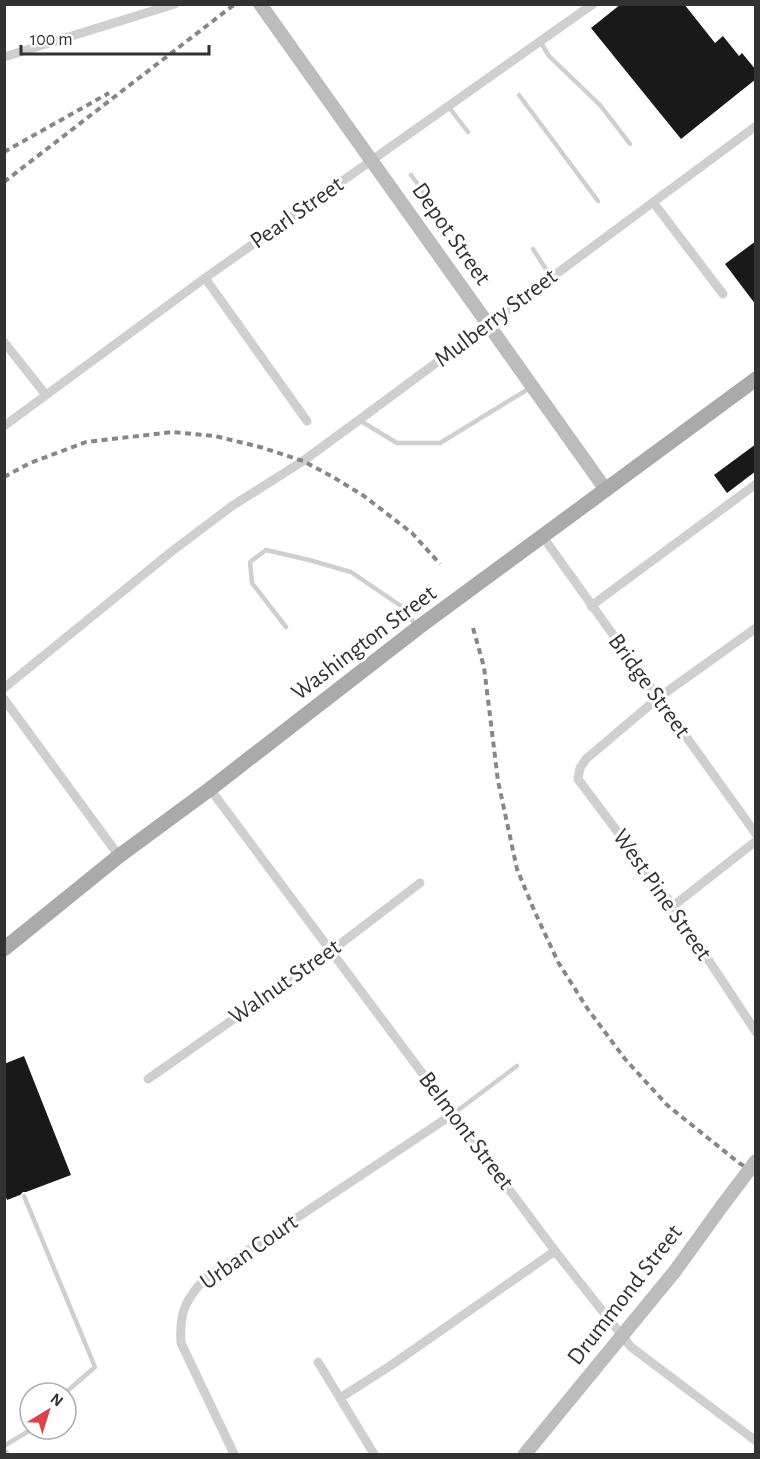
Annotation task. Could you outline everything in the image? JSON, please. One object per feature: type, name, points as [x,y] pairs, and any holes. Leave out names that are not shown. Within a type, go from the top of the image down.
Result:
[{"type":"main road","name":"Washington Street","points":[[4,949],[119,856],[210,789],[419,627],[756,379]]},
{"type":"street","points":[[4,57],[175,4]]},
{"type":"street","name":"Depot Street","points":[[260,4],[606,490]]},
{"type":"street","name":"Pearl Street","points":[[4,426],[205,278],[541,43],[593,4]]},
{"type":"street","name":"Mulberry Street","points":[[4,688],[171,552],[232,506],[303,461],[756,126]]},
{"type":"street","points":[[653,202],[723,294]]},
{"type":"street","points":[[205,278],[307,421]]},
{"type":"street","points":[[4,342],[46,395]]},
{"type":"street","points":[[591,606],[756,484]]},
{"type":"street","name":"Bridge Street","points":[[543,537],[756,834]]},
{"type":"street","points":[[658,698],[756,628]]},
{"type":"street","name":"West Pine Street","points":[[658,698],[585,759],[578,779],[673,906],[756,1032]]},
{"type":"street","points":[[4,699],[119,856]]},
{"type":"street","name":"Belmont Street","points":[[210,789],[555,1251],[631,1347],[756,1441]]},
{"type":"street","points":[[673,906],[756,842]]},
{"type":"street","name":"Walnut Street","points":[[148,1079],[331,951],[420,883]]},
{"type":"street","name":"Urban Court","points":[[234,1455],[181,1343],[180,1328],[183,1311],[194,1290],[205,1279],[453,1114]]},
{"type":"street","name":"Drummond Street","points":[[525,1455],[675,1271],[756,1161]]},
{"type":"street","points":[[340,1398],[390,1366],[555,1251]]},
{"type":"street","points":[[318,1362],[374,1455]]},
{"type":"lane","points":[[541,43],[549,56],[600,105],[630,144]]},
{"type":"lane","points":[[519,95],[598,201]]},
{"type":"lane","points":[[448,106],[468,132]]},
{"type":"lane","points":[[411,175],[489,281]]},
{"type":"lane","points":[[533,249],[551,277]]},
{"type":"lane","points":[[359,420],[397,443],[440,443],[532,387]]},
{"type":"lane","points":[[286,627],[252,583],[250,562],[266,550],[351,572],[401,606],[419,627]]},
{"type":"lane","points":[[453,1114],[517,1066]]},
{"type":"lane","points":[[24,1196],[95,1367],[78,1382]]},
{"type":"lane","points":[[4,1446],[18,1438]]},
{"type":"building","points":[[621,4],[684,4],[715,43],[723,36],[739,56],[742,53],[756,70],[756,79],[681,139],[591,28]]},
{"type":"building","points":[[756,241],[756,305],[725,264]]},
{"type":"building","points":[[756,444],[756,471],[727,493],[714,475]]},
{"type":"building","points":[[24,1056],[71,1175],[7,1200],[4,1192],[4,1064]]},
{"type":"railway","points":[[4,182],[235,4]]},
{"type":"railway","points":[[4,152],[109,93]]},
{"type":"railway","points":[[4,477],[30,463],[86,442],[173,432],[215,436],[303,461],[333,477],[364,496],[412,533],[440,564]]},
{"type":"railway","points":[[473,628],[484,667],[498,781],[517,869],[558,962],[587,1008],[625,1059],[667,1105],[739,1163],[756,1173]]}]
